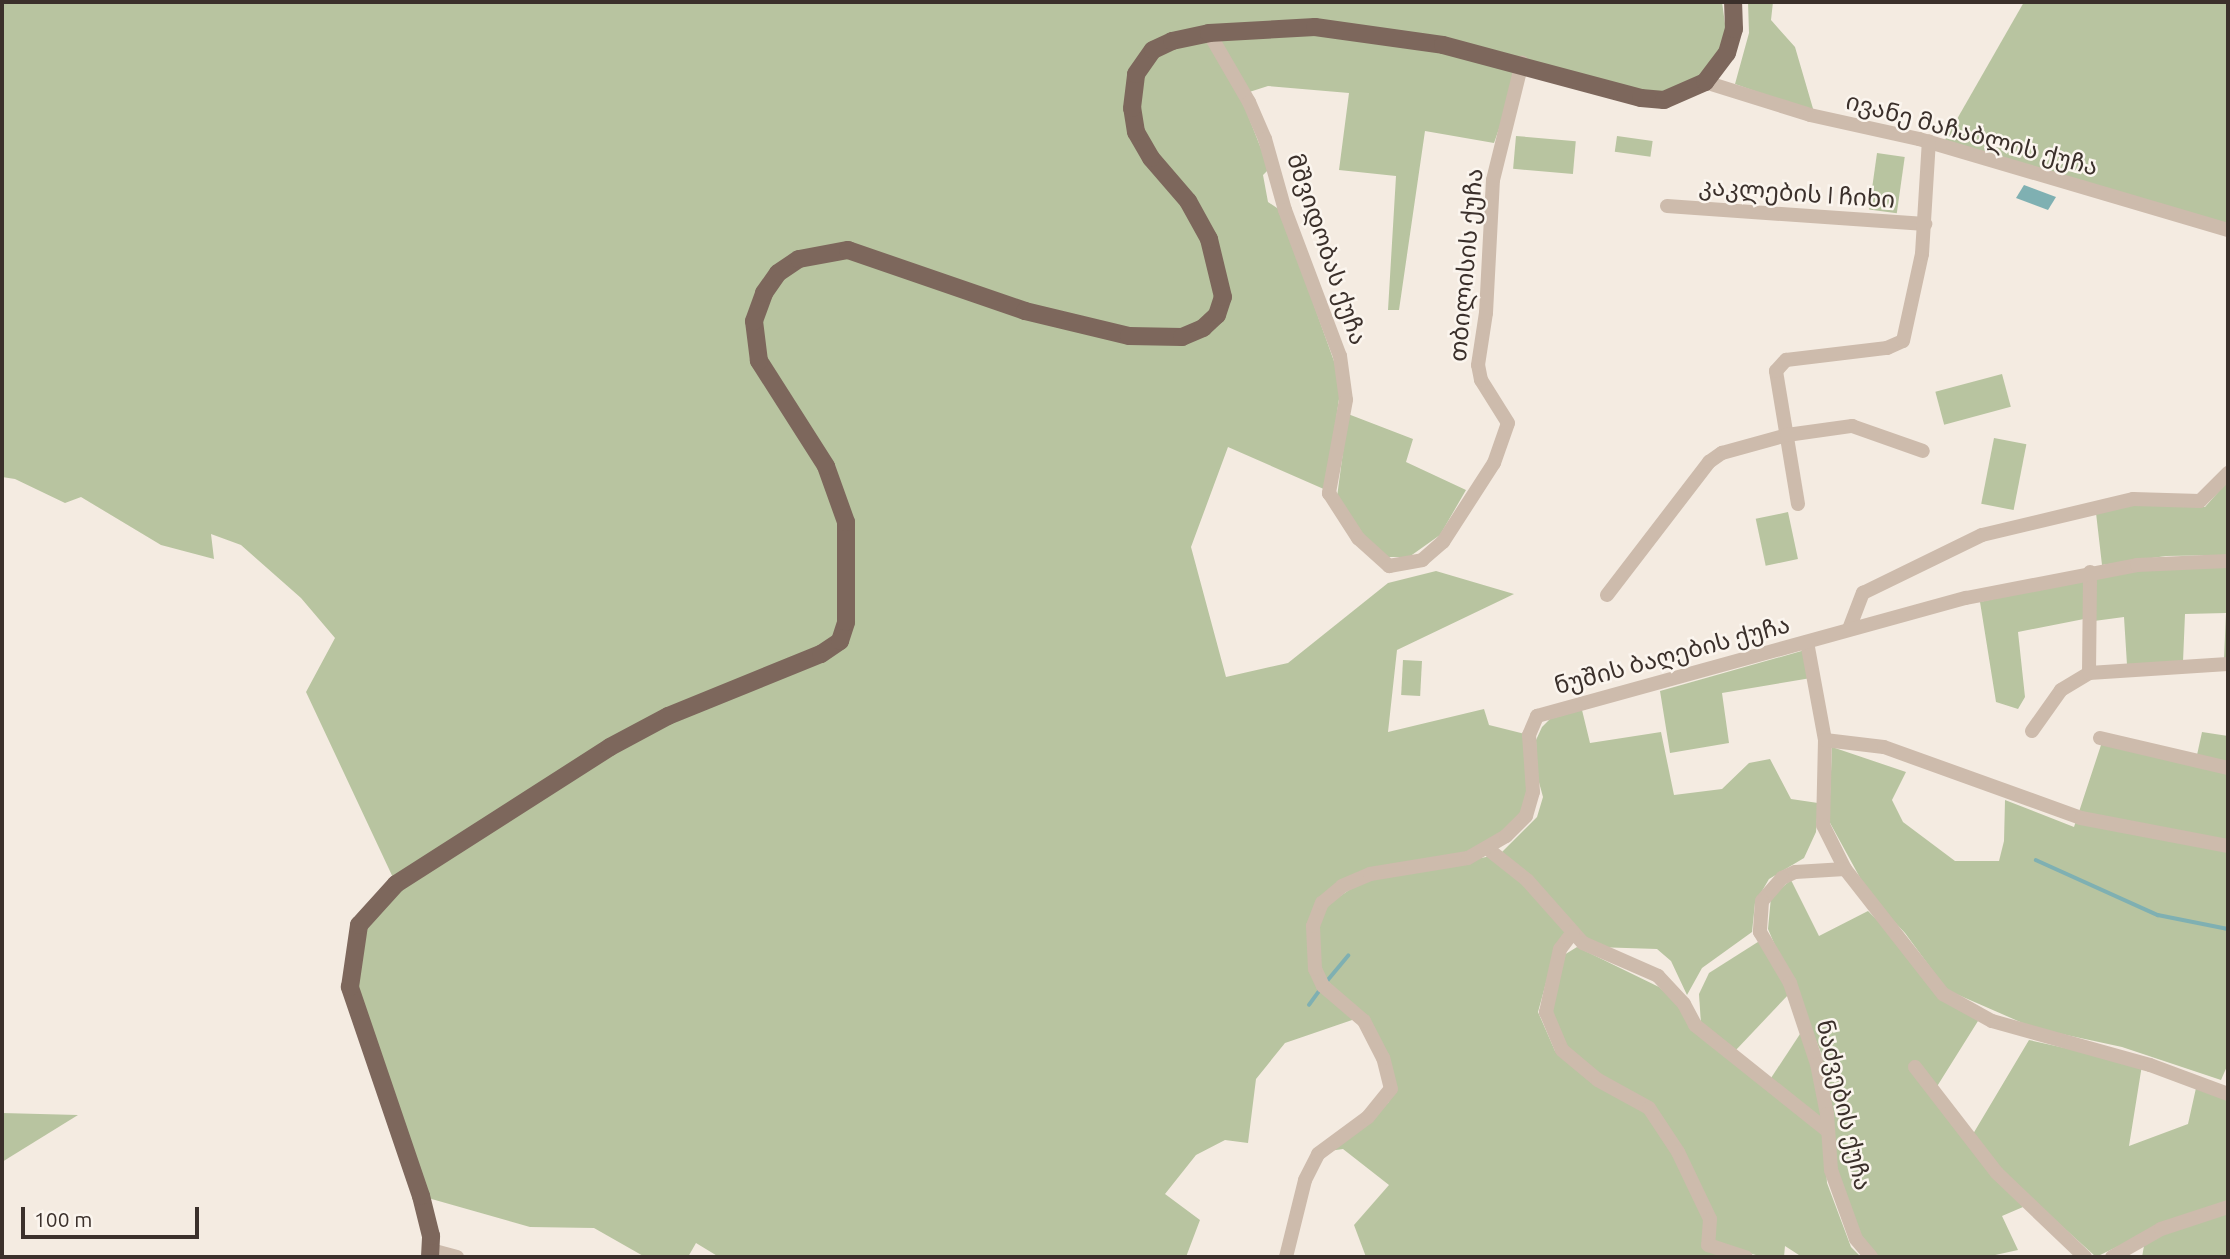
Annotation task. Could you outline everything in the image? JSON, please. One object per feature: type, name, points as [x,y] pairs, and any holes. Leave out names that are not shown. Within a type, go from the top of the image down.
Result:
[{"type":"main road","points":[[430,1253],[421,1196],[349,986],[359,925],[396,884],[610,747],[668,716],[821,654],[840,641],[846,622],[846,522],[825,466],[759,361],[754,321],[764,293],[778,273],[799,259],[848,250],[1024,312],[1148,338],[1182,337],[1203,328],[1217,315],[1223,297],[1209,239],[1188,201],[1150,158],[1136,132],[1132,108],[1136,74],[1153,50],[1172,41],[1209,33],[1315,27],[1443,45],[1522,63],[1641,98],[1664,100],[1705,82],[1727,53],[1734,29],[1733,2]]},
{"type":"street","name":"მშვიდობას ქუჩა","points":[[1209,33],[1249,102],[1265,139],[1288,219],[1340,356],[1346,400],[1329,493]]},
{"type":"street","name":"თბილისის ქუჩა","points":[[1329,493],[1358,538],[1389,566],[1422,559],[1443,541],[1494,463],[1508,423],[1481,380],[1478,365],[1486,313],[1493,180],[1522,63]]},
{"type":"street","name":"ივანე მაჩაბლის ქუჩა","points":[[1705,82],[1810,115],[1929,141],[2228,230]]},
{"type":"street","points":[[1798,504],[1777,386],[1778,365],[1786,360],[1887,348],[1903,341],[1909,327],[1925,224],[1929,141]]},
{"type":"street","name":"კაკლების I ჩიხი","points":[[1667,206],[1925,224]]},
{"type":"street","points":[[1607,596],[1709,462],[1736,448],[1787,435],[1862,427],[1923,451]]},
{"type":"street","points":[[1849,629],[1863,593],[1982,535],[2133,499],[2200,501],[2228,473]]},
{"type":"street","name":"ნუშის ბაღების ქუჩა","points":[[1286,1257],[1305,1180],[1318,1154],[1368,1117],[1391,1090],[1383,1058],[1364,1021],[1323,986],[1315,969],[1313,926],[1322,903],[1342,886],[1370,874],[1439,865],[1488,849],[1526,816],[1533,792],[1529,735],[1538,716],[1849,629],[2090,572],[2228,561]]},
{"type":"street","points":[[2089,673],[2090,572]]},
{"type":"street","points":[[1807,642],[1825,740],[1823,825],[1845,869],[1943,994],[1992,1021],[2150,1065],[2228,1094]]},
{"type":"street","points":[[2032,731],[2061,690],[2089,673],[2228,664]]},
{"type":"street","points":[[2100,738],[2228,768]]},
{"type":"street","points":[[1825,740],[1884,747],[2081,818],[2228,846]]},
{"type":"street","points":[[1488,849],[1527,880],[1573,932],[1595,951],[1616,954],[1658,976],[1684,1004],[1695,1025],[1828,1131]]},
{"type":"street","name":"ნაძვების ქუჩა","points":[[1845,869],[1795,872],[1782,878],[1762,901],[1759,932],[1790,983],[1817,1063],[1831,1170],[1856,1240],[1871,1257]]},
{"type":"street","points":[[1573,932],[1560,949],[1546,1012],[1562,1050],[1598,1080],[1649,1108],[1678,1152],[1710,1219],[1708,1245],[1746,1257]]},
{"type":"street","points":[[1915,1067],[1997,1173],[2085,1257]]},
{"type":"street","points":[[2112,1257],[2161,1230],[2228,1206]]},
{"type":"street","points":[[430,1253],[457,1257]]},
{"type":"green space","points":[[2,2],[1722,2],[1726,31],[1715,63],[1699,82],[1655,93],[1513,57],[1260,27],[1522,63],[1494,143],[1425,131],[1399,310],[1388,310],[1396,176],[1339,170],[1349,93],[1268,86],[1240,95],[1269,169],[1263,175],[1268,202],[1280,210],[1340,378],[1340,392],[1326,490],[1228,447],[1191,547],[1226,677],[1288,663],[1388,583],[1436,571],[1514,594],[1397,650],[1388,732],[1484,709],[1489,725],[1529,735],[1526,816],[1488,849],[1370,874],[1322,903],[1315,969],[1355,1019],[1285,1043],[1256,1079],[1248,1143],[1225,1140],[1196,1155],[1165,1194],[1200,1220],[1186,1257],[719,1257],[696,1243],[688,1257],[645,1257],[594,1228],[530,1227],[421,1196],[350,987],[359,925],[396,884],[306,692],[335,638],[301,598],[241,545],[211,534],[214,559],[161,545],[81,497],[65,503],[15,479],[2,477]]},
{"type":"green space","points":[[1748,2],[1773,2],[1771,20],[1795,47],[1814,112],[1735,84],[1749,33]]},
{"type":"green space","points":[[2024,2],[2228,2],[2228,225],[1945,140]]},
{"type":"green space","points":[[1516,136],[1576,141],[1573,174],[1513,169]]},
{"type":"green space","points":[[1617,136],[1653,141],[1650,157],[1615,152]]},
{"type":"green space","points":[[1877,153],[1905,157],[1897,213],[1869,209]]},
{"type":"green space","points":[[2002,374],[2011,407],[1944,425],[1935,392]]},
{"type":"green space","points":[[1348,414],[1413,439],[1406,462],[1466,490],[1440,535],[1409,557],[1386,557],[1368,544],[1337,497]]},
{"type":"green space","points":[[1994,438],[2026,444],[2014,510],[1981,504]]},
{"type":"green space","points":[[2228,481],[2228,555],[2166,556],[2102,565],[2096,513],[2135,504],[2205,507]]},
{"type":"green space","points":[[1788,512],[1798,559],[1766,566],[1756,519]]},
{"type":"green space","points":[[2189,565],[2228,565],[2228,659],[2224,659],[2226,613],[2185,614],[2183,662],[2127,665],[2124,617],[2094,621],[2094,575]]},
{"type":"green space","points":[[2086,578],[2084,619],[2018,632],[2025,697],[2018,709],[1996,702],[1980,602]]},
{"type":"green space","points":[[1805,650],[1811,678],[1722,693],[1729,743],[1670,753],[1660,691]]},
{"type":"green space","points":[[1403,660],[1422,661],[1420,696],[1401,695]]},
{"type":"green space","points":[[1582,710],[1590,743],[1661,732],[1674,795],[1722,789],[1749,763],[1770,759],[1791,799],[1818,803],[1816,832],[1804,858],[1769,879],[1755,903],[1752,932],[1702,968],[1687,995],[1671,961],[1657,949],[1596,947],[1501,853],[1537,817],[1543,797],[1537,775],[1536,740],[1542,727],[1550,719]]},
{"type":"green space","points":[[2202,732],[2228,736],[2228,763],[2197,755]]},
{"type":"green space","points":[[2102,742],[2228,771],[2228,1064],[2221,1080],[2122,1047],[2034,1028],[1947,990],[1905,933],[1870,896],[1829,821],[1832,747],[1906,772],[1892,800],[1903,822],[1955,861],[1999,861],[2004,841],[2005,800],[2074,827]]},
{"type":"green space","points":[[1491,856],[1525,882],[1568,931],[1556,946],[1538,1012],[1555,1051],[1647,1112],[1674,1151],[1706,1220],[1705,1245],[1727,1257],[1366,1257],[1354,1225],[1389,1185],[1343,1149],[1329,1151],[1389,1102],[1387,1054],[1320,971],[1316,929],[1324,907],[1361,882]]},
{"type":"green space","points":[[1791,880],[1819,936],[1868,911],[1978,1021],[1936,1088],[2023,1207],[2002,1216],[2018,1250],[1986,1257],[1880,1257],[1865,1245],[1838,1176],[1829,1089],[1820,1050],[1768,929],[1771,897]]},
{"type":"green space","points":[[1761,940],[1789,994],[1735,1051],[1701,1024],[1699,994],[1709,973]]},
{"type":"green space","points":[[1577,947],[1659,987],[1824,1133],[1827,1183],[1851,1247],[1861,1257],[1802,1257],[1785,1246],[1784,1257],[1763,1257],[1713,1243],[1652,1105],[1602,1078],[1565,1046],[1550,1012],[1564,955]]},
{"type":"green space","points":[[1802,1031],[1812,1064],[1823,1123],[1771,1078]]},
{"type":"green space","points":[[2029,1040],[2142,1065],[2129,1146],[2188,1124],[2196,1088],[2228,1100],[2228,1203],[2162,1225],[2096,1257],[1998,1168],[1973,1134]]},
{"type":"green space","points":[[2,1113],[78,1115],[2,1162]]},
{"type":"green space","points":[[2228,1210],[2228,1257],[2142,1257],[2144,1246],[2163,1233]]},
{"type":"water","points":[[2024,185],[2056,197],[2048,210],[2016,198]]},
{"type":"waterway","points":[[2036,860],[2158,915],[2228,929]]},
{"type":"waterway","points":[[1327,981],[1348,956]]},
{"type":"waterway","points":[[1309,1005],[1320,990]]}]
